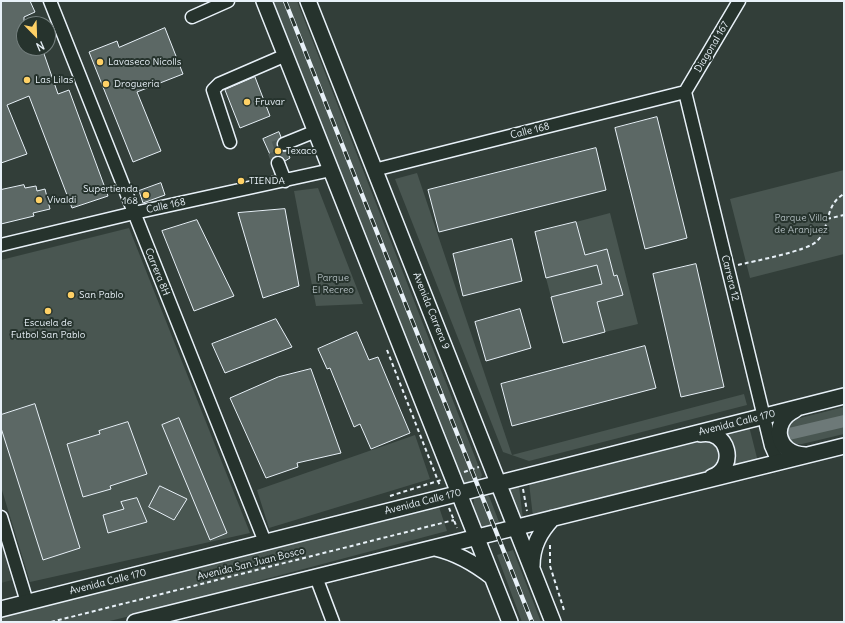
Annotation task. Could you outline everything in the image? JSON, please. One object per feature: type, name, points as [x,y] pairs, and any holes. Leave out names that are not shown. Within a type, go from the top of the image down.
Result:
[{"type":"main road","points":[[264,1],[510,622]]},
{"type":"main road","name":"Avenida Carrera 9","points":[[308,1],[554,622]]},
{"type":"main road","name":"Avenida Calle 170","points":[[2,609],[844,396]]},
{"type":"main road","points":[[804,406],[785,417],[779,432],[780,440],[784,447],[790,452],[798,455],[806,455]]},
{"type":"main road","points":[[686,436],[705,433],[711,434],[722,441],[726,446],[728,453],[725,466],[716,475],[703,480]]},
{"type":"main road","points":[[135,622],[844,446]]},
{"type":"main road","points":[[532,567],[533,550],[536,542],[546,525],[553,518]]},
{"type":"main road","points":[[434,547],[469,560],[492,577]]},
{"type":"street","name":"Carrera 8H","points":[[50,1],[265,542]]},
{"type":"street","points":[[192,17],[228,1]]},
{"type":"street","name":"Diagonal 167","points":[[685,92],[739,1]]},
{"type":"street","points":[[230,142],[213,90],[214,88],[219,84],[286,54]]},
{"type":"street","name":"Calle 168","points":[[374,170],[685,92]]},
{"type":"street","name":"Carrera 12","points":[[685,92],[770,446],[775,455],[781,461]]},
{"type":"street","points":[[284,144],[316,131]]},
{"type":"street","points":[[278,164],[285,181]]},
{"type":"street","name":"Calle 168","points":[[1,245],[134,213],[331,170]]},
{"type":"street","points":[[1,517],[27,602]]},
{"type":"street","points":[[316,577],[333,622]]},
{"type":"path","points":[[727,267],[806,248],[817,242],[822,235],[832,205],[844,194]]},
{"type":"path","points":[[827,219],[844,215]]},
{"type":"path","points":[[522,485],[527,511]]},
{"type":"path","points":[[448,504],[457,528]]},
{"type":"path","name":"Avenida San Juan Bosco","points":[[51,622],[454,520]]},
{"type":"path","points":[[550,538],[550,566],[564,611]]},
{"type":"shaded area","points":[[1,544],[12,580],[1,583]]},
{"type":"green space","points":[[272,1],[297,1],[482,475],[480,480],[467,484],[462,482]]},
{"type":"green space","name":"Parque Villa de Aranjuez","points":[[844,170],[844,254],[750,278],[730,199]]},
{"type":"green space","points":[[417,173],[512,455],[744,394],[747,405],[529,461],[503,452],[395,179]]},
{"type":"green space","name":"Parque El Recreo","points":[[318,188],[363,304],[316,306],[294,191]]},
{"type":"green space","points":[[610,213],[638,324],[605,332],[593,287],[551,297],[546,278],[587,267],[576,222]],"holes":[[[607,249],[612,269],[610,277],[617,276],[622,295],[607,278]]]},
{"type":"green space","points":[[129,228],[250,533],[30,582],[1,487],[1,260]]},
{"type":"green space","points":[[844,407],[844,434],[802,444],[796,444],[786,439],[785,429],[791,421]]},
{"type":"green space","points":[[749,426],[758,462],[733,468],[735,458],[733,449],[724,432]]},
{"type":"green space","points":[[415,435],[430,479],[269,528],[257,490]]},
{"type":"green space","points":[[707,438],[718,443],[721,465],[697,474],[533,517],[529,483]]},
{"type":"green space","points":[[519,486],[523,519],[520,520],[508,491],[510,488]]},
{"type":"green space","points":[[487,495],[489,496],[499,524],[485,528],[478,519],[475,511],[474,499]]},
{"type":"green space","points":[[439,507],[447,531],[262,580],[218,594],[106,622],[1,622],[1,616],[11,611],[240,557]]},
{"type":"green space","points":[[513,550],[541,622],[522,622],[497,555]]},
{"type":"building","points":[[1,1],[30,1],[35,12],[26,16],[16,16],[16,56],[45,56],[58,94],[69,90],[108,196],[72,208],[29,96],[7,105],[27,154],[1,163]]},
{"type":"building","points":[[165,28],[183,74],[137,92],[161,151],[133,162],[89,52],[117,41],[119,47]]},
{"type":"building","name":"Fruvar","points":[[255,77],[270,116],[240,128],[225,90]]},
{"type":"building","points":[[657,117],[687,238],[645,249],[615,128]]},
{"type":"building","name":"Texaco","points":[[279,132],[281,137],[277,143],[277,147],[283,151],[287,151],[290,158],[285,161],[279,156],[275,156],[272,159],[263,139]]},
{"type":"building","points":[[596,148],[606,190],[439,232],[428,190]]},
{"type":"building","points":[[161,183],[165,195],[143,203],[139,191]]},
{"type":"building","name":"Vivaldi","points":[[24,185],[25,188],[36,186],[37,191],[45,189],[50,209],[33,213],[34,216],[1,224],[1,190]]},
{"type":"building","points":[[285,209],[299,286],[263,298],[238,213]]},
{"type":"building","points":[[197,220],[234,296],[194,311],[162,231]]},
{"type":"building","points":[[576,222],[585,255],[607,249],[614,276],[617,275],[623,295],[597,302],[605,332],[563,343],[551,297],[602,284],[597,265],[546,278],[535,232]]},
{"type":"building","points":[[512,239],[522,281],[463,296],[453,254]]},
{"type":"building","points":[[696,264],[724,387],[681,397],[653,274]]},
{"type":"building","points":[[520,309],[531,348],[486,361],[475,322]]},
{"type":"building","points":[[276,319],[292,347],[225,373],[212,344]]},
{"type":"building","points":[[357,332],[369,360],[378,357],[410,433],[371,449],[360,424],[354,427],[330,368],[327,369],[318,349]]},
{"type":"building","points":[[645,346],[656,388],[512,426],[501,384]]},
{"type":"building","points":[[311,369],[341,453],[297,463],[298,467],[266,478],[230,398],[278,377]]},
{"type":"building","points":[[35,404],[80,548],[43,560],[1,428],[1,415]]},
{"type":"building","points":[[179,418],[227,533],[210,540],[162,425]]},
{"type":"building","points":[[128,422],[147,474],[110,486],[111,489],[83,497],[67,444],[100,434],[99,431]]},
{"type":"building","points":[[160,486],[187,499],[174,520],[149,507]]},
{"type":"building","points":[[137,498],[147,522],[108,533],[103,515],[124,509],[121,502]]},
{"type":"waterway","points":[[789,434],[844,421]]},
{"type":"tunnel","points":[[278,163],[272,148],[284,144]]},
{"type":"railway","points":[[285,1],[532,622]]},
{"type":"place","name":"Lavaseco Nicolls","points":[[100,62]]},
{"type":"place","name":"Las Lilas","points":[[27,80]]},
{"type":"place","name":"Drogueria","points":[[106,84]]},
{"type":"place","name":"Fruvar","points":[[247,102]]},
{"type":"place","name":"Texaco","points":[[278,151]]},
{"type":"place","name":"TIENDA","points":[[241,181]]},
{"type":"place","name":"Supertienda 168","points":[[146,195]]},
{"type":"place","name":"Vivaldi","points":[[39,200]]},
{"type":"place","name":"San Pablo","points":[[71,295]]},
{"type":"place","name":"Escuela de Futbol San Pablo","points":[[48,311]]}]
